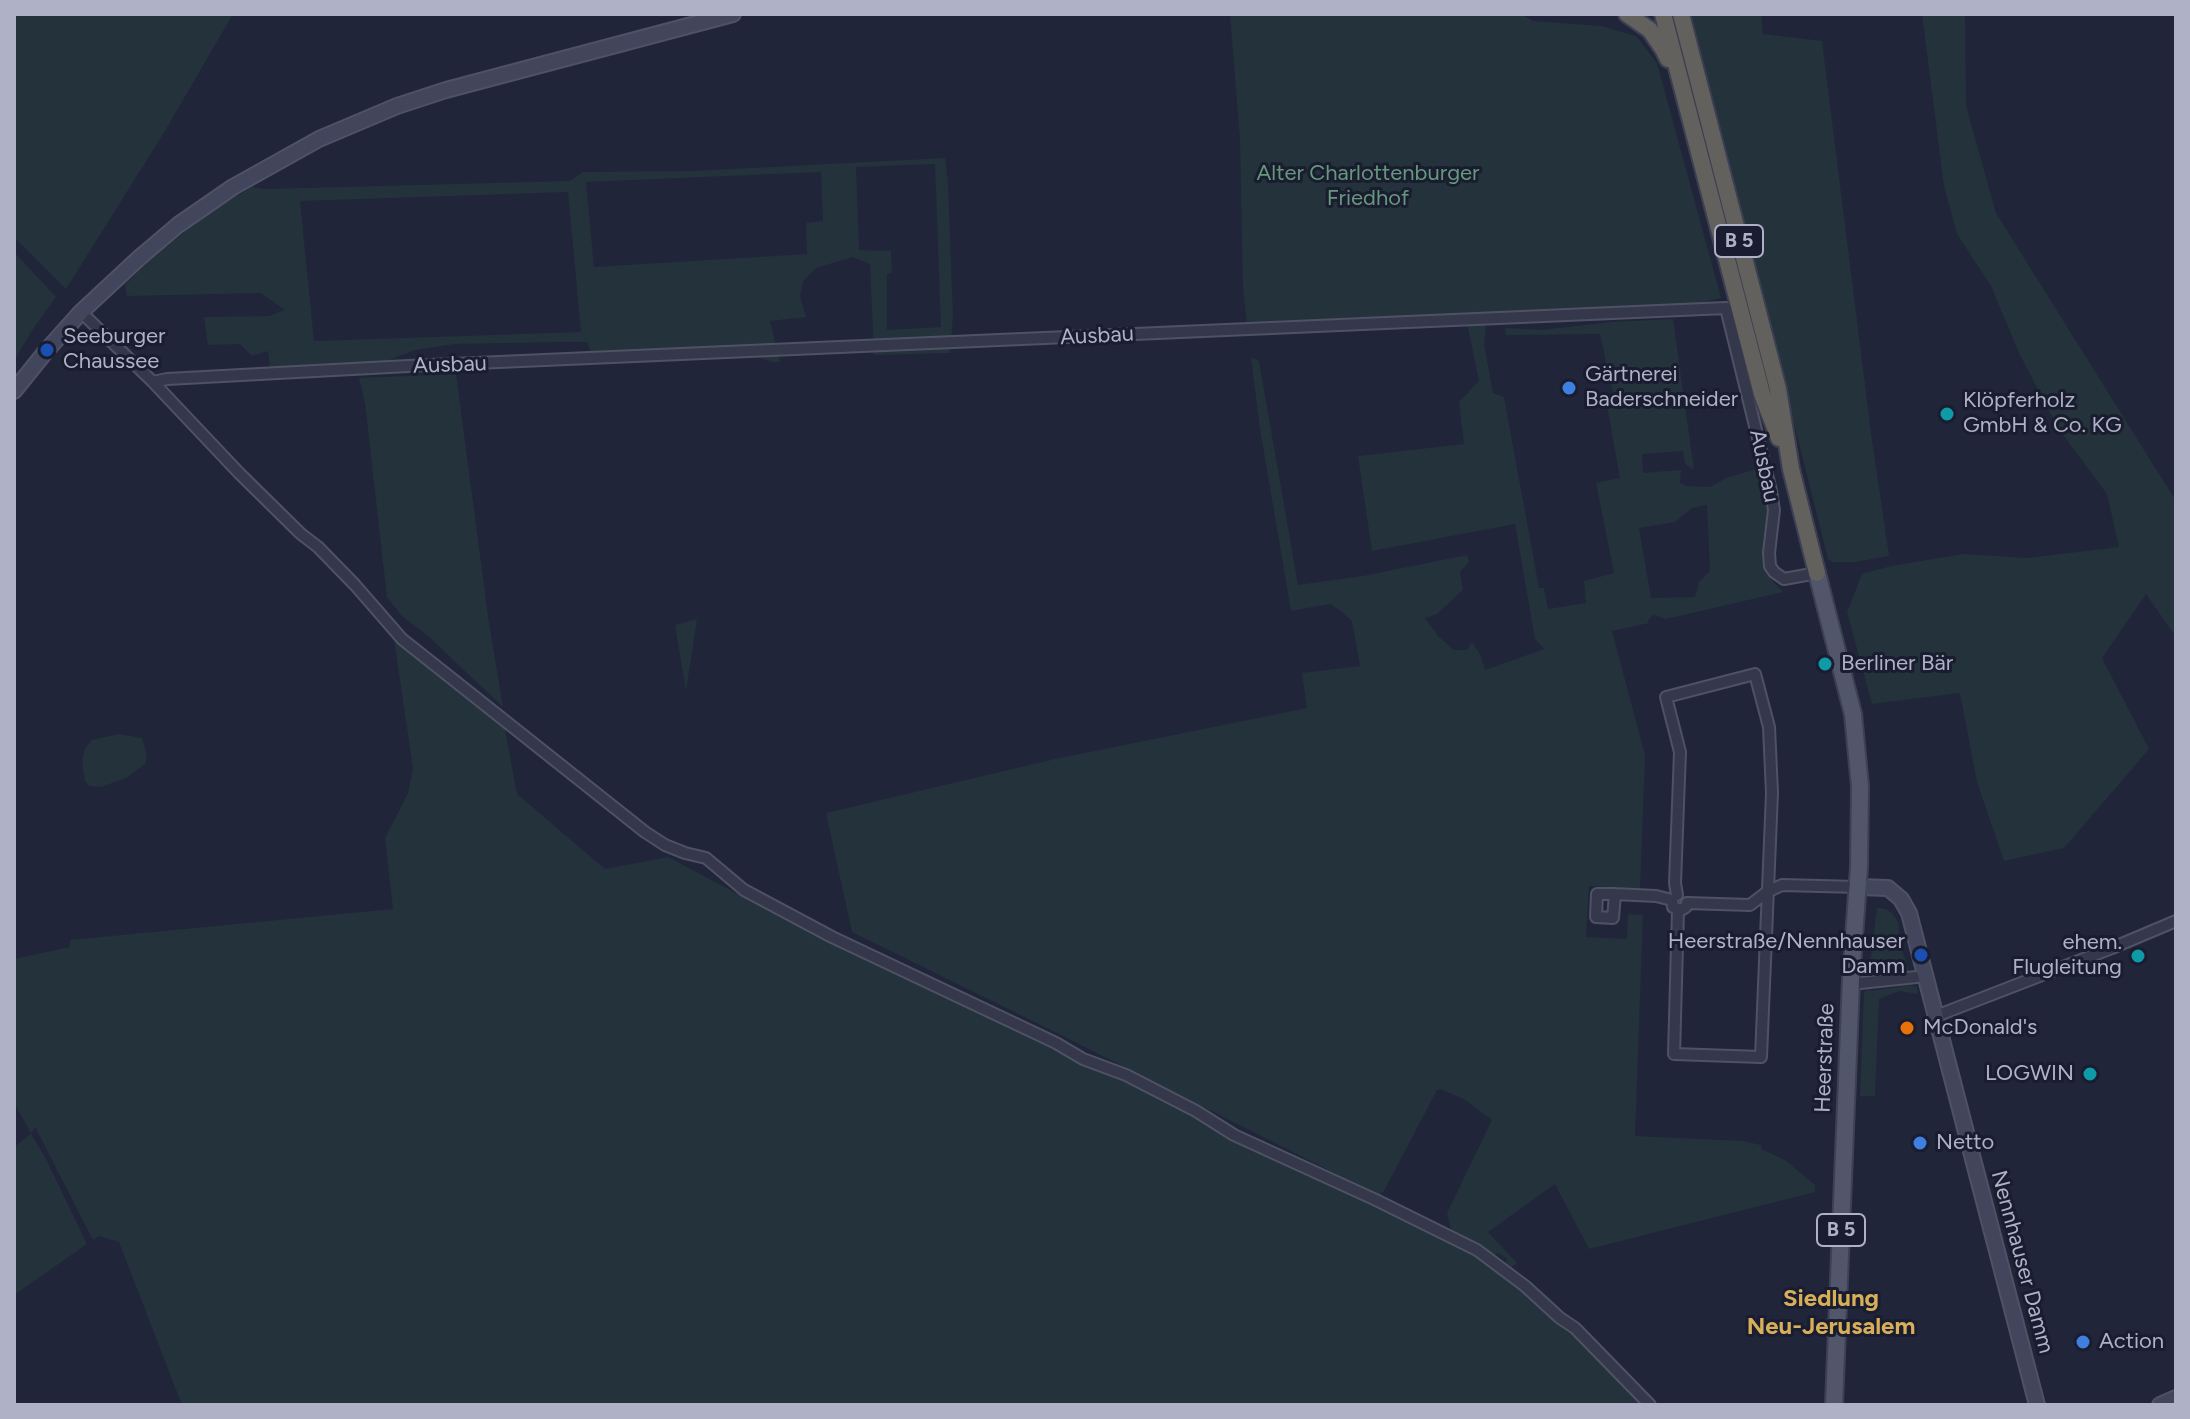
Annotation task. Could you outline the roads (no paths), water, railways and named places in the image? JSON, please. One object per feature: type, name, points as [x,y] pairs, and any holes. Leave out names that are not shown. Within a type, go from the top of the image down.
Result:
[{"type":"highway","points":[[1627,14],[1650,30],[1663,49],[1689,116]]},
{"type":"highway","name":"B 5","points":[[1663,14],[1762,394],[1791,469]]},
{"type":"highway","name":"B 5","points":[[1681,14],[1778,389],[1791,469],[1817,573]]},
{"type":"main road","points":[[14,391],[81,312],[139,258],[178,225],[270,165],[358,121],[397,106],[495,75],[733,14]]},
{"type":"main road","name":"Heerstraße","points":[[1817,573],[1844,675],[1855,731],[1860,786],[1834,1405]]},
{"type":"main road","name":"Nennhauser Damm","points":[[1858,887],[1888,888],[1901,899],[1909,913],[2037,1405]]},
{"type":"main road","points":[[2160,1405],[2176,1398]]},
{"type":"street","name":"Ausbau","points":[[153,382],[408,366],[1726,308],[1771,491],[1774,510],[1770,566],[1784,579],[1817,573]]},
{"type":"street","points":[[81,312],[239,473],[318,547],[402,639],[645,832],[665,845],[706,858],[744,890],[832,937],[1056,1043],[1083,1059],[1126,1075],[1196,1111],[1234,1135],[1477,1250],[1575,1328],[1650,1405]]},
{"type":"street","points":[[1755,674],[1769,727],[1772,793],[1767,892],[1761,1057],[1674,1054],[1680,752],[1666,697],[1755,674]]},
{"type":"street","points":[[1615,894],[1656,896],[1679,902],[1750,905],[1782,885],[1858,887]]},
{"type":"street","points":[[1936,1016],[2176,921]]},
{"type":"street","points":[[1851,984],[1926,976]]},
{"type":"place","name":"Seeburger Chaussee","points":[[47,350]]},
{"type":"place","name":"Gärtnerei Baderschneider","points":[[1569,388]]},
{"type":"place","name":"Klöpferholz GmbH & Co. KG","points":[[1947,414]]},
{"type":"place","name":"Berliner Bär","points":[[1825,664]]},
{"type":"place","name":"Heerstraße/Nennhauser Damm","points":[[1921,955]]},
{"type":"place","name":"ehem. Flugleitung","points":[[2138,956]]},
{"type":"place","name":"McDonald's","points":[[1907,1028]]},
{"type":"place","name":"LOGWIN","points":[[2090,1074]]},
{"type":"place","name":"Netto","points":[[1920,1143]]},
{"type":"place","name":"Action","points":[[2083,1342]]},
{"type":"district","name":"Siedlung Neu-Jerusalem","points":[[1831,1313]]},
{"type":"park label","name":"Alter Charlottenburger Friedhof","points":[[1368,186]]}]
